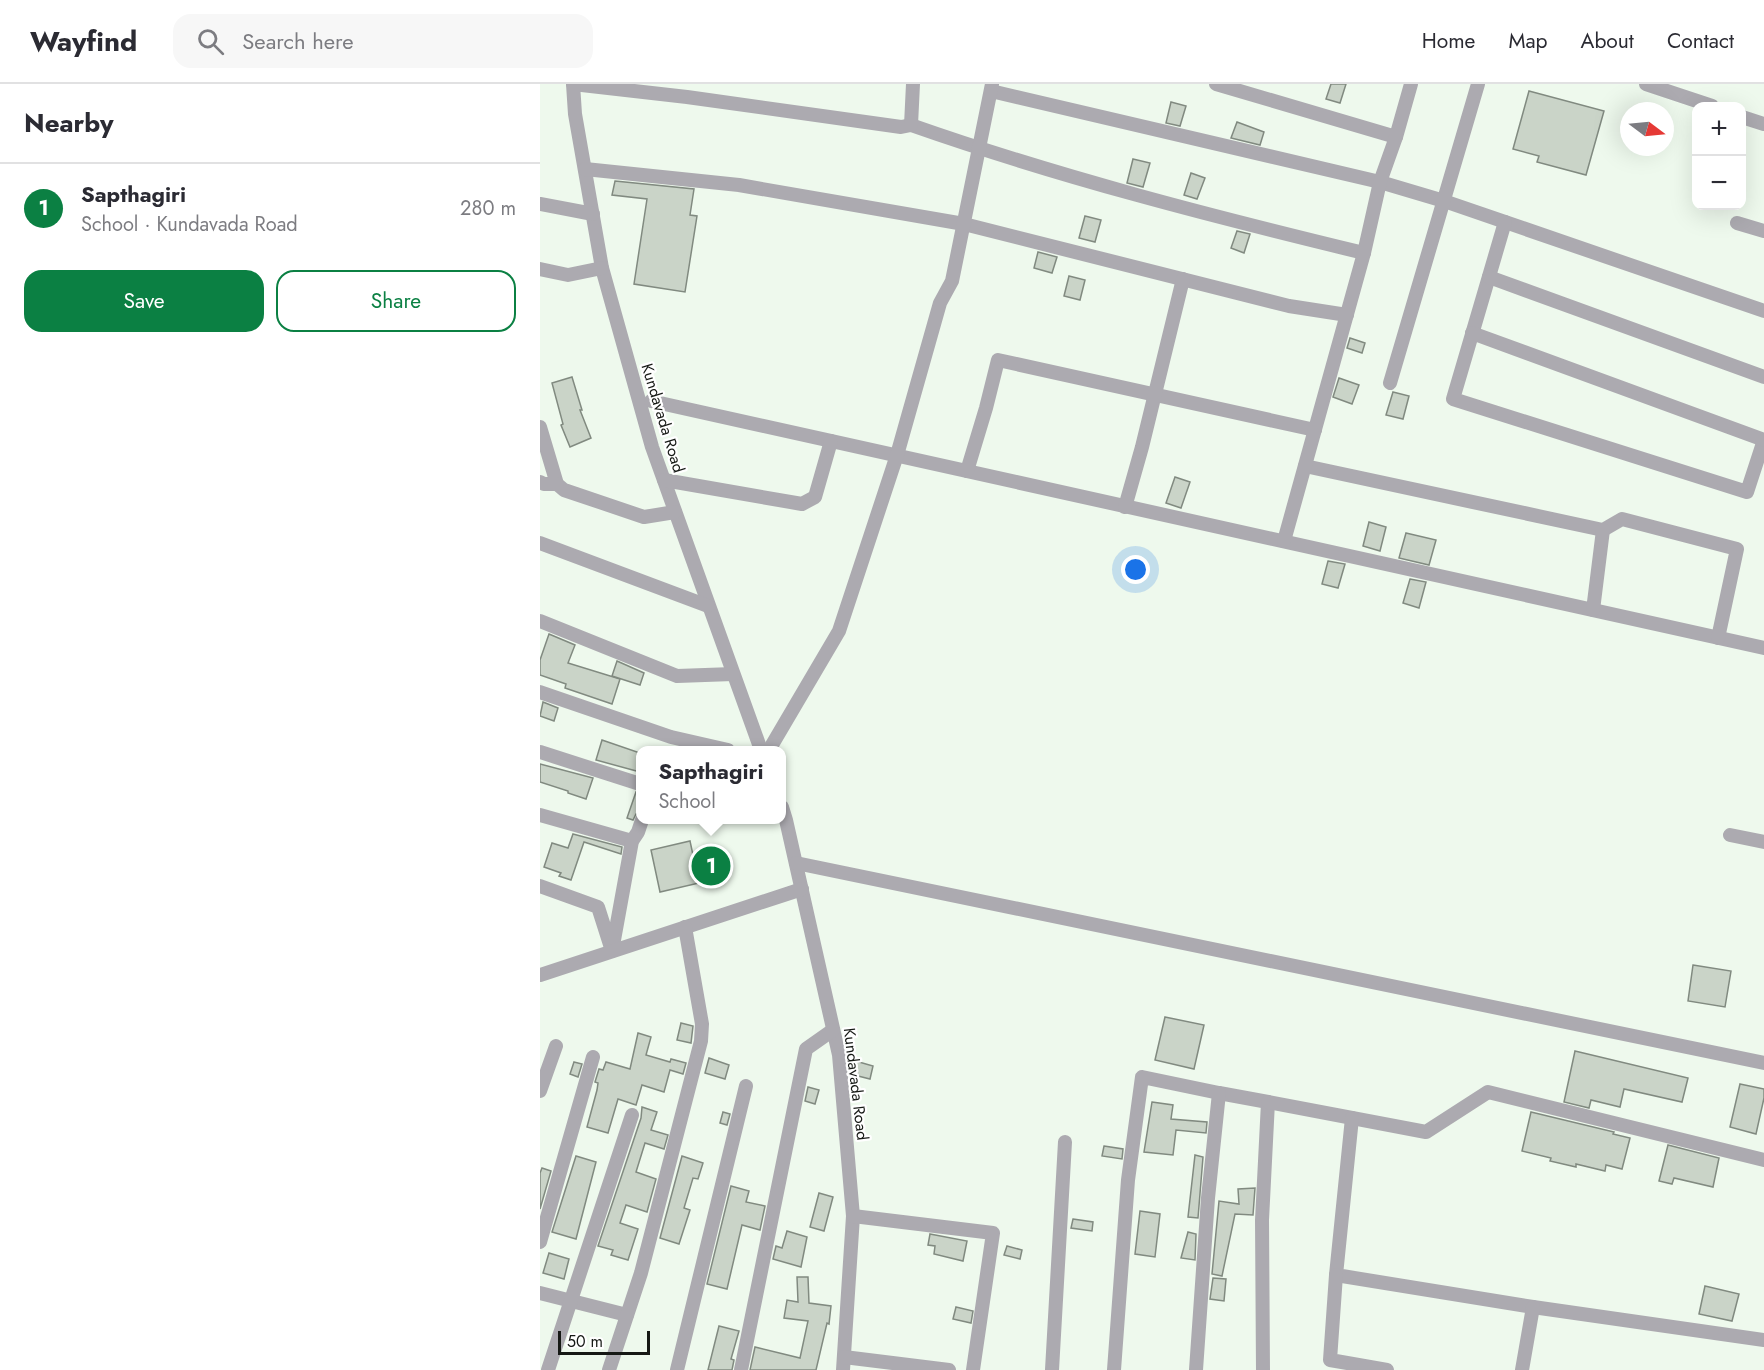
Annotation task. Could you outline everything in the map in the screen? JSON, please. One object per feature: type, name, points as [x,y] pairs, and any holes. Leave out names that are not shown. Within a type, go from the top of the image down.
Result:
[{"type":"street","points":[[573,84],[688,91],[901,127],[911,125],[979,149],[1204,215],[1364,253]]},
{"type":"street","name":"Kundavada Road","points":[[573,84],[575,114],[602,268],[652,447],[760,746]]},
{"type":"street","points":[[911,125],[913,84]]},
{"type":"street","points":[[1216,84],[1396,137]]},
{"type":"street","points":[[1284,542],[1364,253],[1380,182],[1411,84]]},
{"type":"street","points":[[1390,383],[1478,84]]},
{"type":"street","points":[[1646,84],[1700,102]]},
{"type":"street","points":[[771,746],[839,631],[897,455],[940,303],[952,281],[992,87],[1380,182],[1444,201],[1764,311]]},
{"type":"street","points":[[1746,118],[1764,124]]},
{"type":"street","points":[[585,169],[740,185],[964,224],[1289,306],[1347,315]]},
{"type":"street","points":[[540,204],[593,214]]},
{"type":"street","points":[[1472,333],[1764,440],[1747,492],[1453,399],[1472,333],[1505,222]]},
{"type":"street","points":[[1737,223],[1764,231]]},
{"type":"street","points":[[540,269],[568,276],[602,268]]},
{"type":"street","points":[[1489,277],[1764,377]]},
{"type":"street","points":[[1125,507],[1183,279]]},
{"type":"street","points":[[967,471],[998,360],[1315,430]]},
{"type":"street","points":[[651,401],[1764,648]]},
{"type":"street","points":[[540,427],[556,484]]},
{"type":"street","points":[[664,480],[802,504],[815,497],[831,441]]},
{"type":"street","points":[[1305,466],[1603,530],[1622,519],[1737,549],[1718,638]]},
{"type":"street","points":[[540,482],[556,484],[564,490],[644,518],[675,512]]},
{"type":"street","points":[[1593,610],[1603,530]]},
{"type":"street","points":[[540,543],[708,606]]},
{"type":"street","points":[[540,621],[677,676],[733,674]]},
{"type":"street","points":[[540,692],[668,744],[688,746]]},
{"type":"street","points":[[540,752],[636,783]]},
{"type":"street","points":[[540,815],[632,841]]},
{"type":"street","name":"Kundavada Road","points":[[786,823],[839,1055],[853,1215],[843,1364]]},
{"type":"street","points":[[612,951],[632,841],[640,824]]},
{"type":"street","points":[[1730,835],[1764,842]]},
{"type":"street","points":[[796,863],[1764,1063]]},
{"type":"street","points":[[540,886],[598,907],[612,951]]},
{"type":"street","points":[[540,975],[802,889]]},
{"type":"street","points":[[609,1370],[641,1273],[701,1041],[702,1024],[686,927]]},
{"type":"street","points":[[741,1370],[795,1098],[807,1049],[833,1030]]},
{"type":"street","points":[[540,1091],[556,1046]]},
{"type":"street","points":[[540,1242],[593,1057]]},
{"type":"street","points":[[1114,1370],[1128,1180],[1142,1077],[1426,1132],[1488,1092],[1764,1160]]},
{"type":"street","points":[[677,1370],[746,1086]]},
{"type":"street","points":[[1196,1370],[1208,1198],[1220,1093]]},
{"type":"street","points":[[1263,1370],[1262,1220],[1268,1102]]},
{"type":"street","points":[[548,1370],[632,1116]]},
{"type":"street","points":[[1352,1118],[1330,1360],[1387,1370]]},
{"type":"street","points":[[1052,1370],[1065,1142]]},
{"type":"street","points":[[853,1215],[993,1233],[972,1370]]},
{"type":"street","points":[[1336,1275],[1764,1341]]},
{"type":"street","points":[[540,1293],[627,1315]]},
{"type":"street","points":[[1522,1370],[1533,1307]]},
{"type":"street","points":[[843,1364],[949,1370]]},
{"type":"building","points":[[1331,84],[1346,84],[1340,103],[1326,99]]},
{"type":"building","points":[[1529,91],[1604,111],[1586,175],[1537,162],[1539,156],[1513,149]]},
{"type":"building","points":[[1171,102],[1186,106],[1180,126],[1166,123]]},
{"type":"building","points":[[1237,122],[1264,132],[1260,145],[1231,138]]},
{"type":"building","points":[[1133,159],[1150,163],[1143,187],[1127,183]]},
{"type":"building","points":[[1191,173],[1205,178],[1197,199],[1184,195]]},
{"type":"building","points":[[615,181],[694,189],[690,215],[697,216],[685,292],[634,284],[647,199],[612,195]]},
{"type":"building","points":[[1085,216],[1101,220],[1095,242],[1079,238]]},
{"type":"building","points":[[1237,231],[1250,234],[1244,253],[1231,248]]},
{"type":"building","points":[[1038,252],[1057,257],[1052,273],[1034,268]]},
{"type":"building","points":[[1069,276],[1085,280],[1080,300],[1064,296]]},
{"type":"building","points":[[1350,338],[1365,343],[1362,353],[1347,348]]},
{"type":"building","points":[[572,377],[582,410],[580,410],[591,438],[570,447],[561,425],[563,424],[552,383]]},
{"type":"building","points":[[1339,378],[1359,385],[1352,404],[1333,397]]},
{"type":"building","points":[[1393,392],[1409,396],[1403,419],[1386,415]]},
{"type":"building","points":[[1175,477],[1190,482],[1181,508],[1166,503]]},
{"type":"building","points":[[1369,522],[1386,527],[1380,551],[1363,546]]},
{"type":"building","points":[[1406,533],[1436,540],[1429,565],[1399,558]]},
{"type":"building","points":[[1328,561],[1345,564],[1338,588],[1322,584]]},
{"type":"building","points":[[1410,579],[1426,582],[1419,608],[1403,603]]},
{"type":"building","points":[[549,634],[575,645],[568,663],[620,679],[612,704],[565,688],[566,684],[540,675],[540,660]]},
{"type":"building","points":[[617,661],[644,673],[640,685],[612,676]]},
{"type":"building","points":[[543,702],[558,708],[554,721],[540,716]]},
{"type":"building","points":[[602,740],[636,752],[636,771],[596,760]]},
{"type":"building","points":[[540,764],[593,778],[586,799],[540,782]]},
{"type":"building","points":[[636,792],[636,814],[633,820],[627,818]]},
{"type":"building","points":[[573,834],[622,847],[621,854],[584,842],[571,880],[559,876],[561,873],[544,867],[552,843],[568,848]]},
{"type":"building","points":[[690,841],[699,883],[660,892],[651,850]]},
{"type":"building","points":[[1693,965],[1731,971],[1725,1007],[1688,1001]]},
{"type":"building","points":[[1165,1017],[1204,1025],[1194,1069],[1155,1060]]},
{"type":"building","points":[[681,1023],[693,1026],[691,1043],[677,1040]]},
{"type":"building","points":[[638,1033],[651,1037],[646,1055],[670,1062],[671,1059],[686,1063],[683,1074],[670,1070],[664,1092],[642,1085],[636,1105],[618,1099],[608,1133],[587,1127],[597,1090],[598,1083],[595,1082],[599,1069],[603,1070],[606,1062],[630,1069]]},
{"type":"building","points":[[1575,1051],[1688,1078],[1682,1102],[1624,1089],[1620,1107],[1591,1100],[1589,1108],[1564,1102]]},
{"type":"building","points":[[709,1058],[729,1065],[725,1079],[705,1073]]},
{"type":"building","points":[[852,1060],[873,1066],[870,1079],[850,1074]]},
{"type":"building","points":[[574,1062],[582,1064],[578,1077],[570,1074]]},
{"type":"building","points":[[1740,1084],[1764,1089],[1756,1134],[1730,1127]]},
{"type":"building","points":[[808,1087],[819,1090],[815,1104],[805,1101]]},
{"type":"building","points":[[1152,1102],[1173,1105],[1171,1119],[1207,1122],[1206,1133],[1176,1130],[1173,1155],[1144,1152]]},
{"type":"building","points":[[642,1107],[657,1112],[651,1130],[668,1135],[664,1149],[645,1143],[636,1172],[656,1179],[647,1212],[626,1205],[620,1223],[638,1229],[628,1260],[611,1255],[613,1250],[598,1246],[641,1118]]},
{"type":"building","points":[[723,1112],[730,1114],[727,1125],[720,1123]]},
{"type":"building","points":[[1531,1112],[1630,1138],[1622,1169],[1606,1165],[1605,1171],[1576,1164],[1576,1167],[1522,1151]]},
{"type":"building","points":[[1668,1145],[1719,1158],[1713,1187],[1674,1178],[1672,1184],[1659,1181]]},
{"type":"building","points":[[1104,1146],[1123,1149],[1122,1159],[1102,1156]]},
{"type":"building","points":[[1195,1155],[1203,1157],[1198,1218],[1188,1217]]},
{"type":"building","points":[[576,1156],[596,1162],[576,1239],[552,1232]]},
{"type":"building","points":[[682,1156],[703,1163],[698,1179],[693,1178],[684,1208],[690,1210],[679,1244],[660,1238]]},
{"type":"building","points":[[542,1168],[551,1171],[540,1209],[540,1173]]},
{"type":"building","points":[[731,1186],[749,1191],[746,1202],[765,1206],[760,1230],[742,1225],[727,1289],[707,1284]]},
{"type":"building","points":[[1255,1188],[1253,1215],[1235,1214],[1222,1276],[1212,1274],[1219,1201],[1239,1204],[1238,1189]]},
{"type":"building","points":[[819,1193],[833,1197],[824,1231],[810,1227]]},
{"type":"building","points":[[1140,1211],[1160,1214],[1155,1257],[1135,1254]]},
{"type":"building","points":[[1073,1219],[1093,1222],[1092,1231],[1071,1228]]},
{"type":"building","points":[[787,1231],[807,1237],[801,1267],[773,1259],[776,1246],[782,1248]]},
{"type":"building","points":[[1188,1232],[1196,1234],[1195,1260],[1181,1258]]},
{"type":"building","points":[[930,1234],[967,1241],[963,1261],[934,1254],[935,1246],[928,1245]]},
{"type":"building","points":[[1007,1246],[1022,1250],[1020,1259],[1004,1255]]},
{"type":"building","points":[[549,1253],[569,1259],[564,1279],[543,1273]]},
{"type":"building","points":[[797,1277],[808,1277],[809,1303],[831,1306],[829,1324],[827,1323],[816,1370],[750,1370],[755,1347],[800,1358],[808,1321],[784,1318],[787,1300],[798,1302]]},
{"type":"building","points":[[1213,1278],[1226,1279],[1224,1301],[1210,1299]]},
{"type":"building","points":[[1705,1286],[1739,1294],[1732,1321],[1699,1314]]},
{"type":"building","points":[[956,1307],[973,1311],[971,1323],[953,1319]]},
{"type":"building","points":[[719,1326],[739,1331],[731,1359],[734,1360],[732,1370],[708,1370]]},
{"type":"place","name":"Sapthagiri","points":[[711,866]]}]
